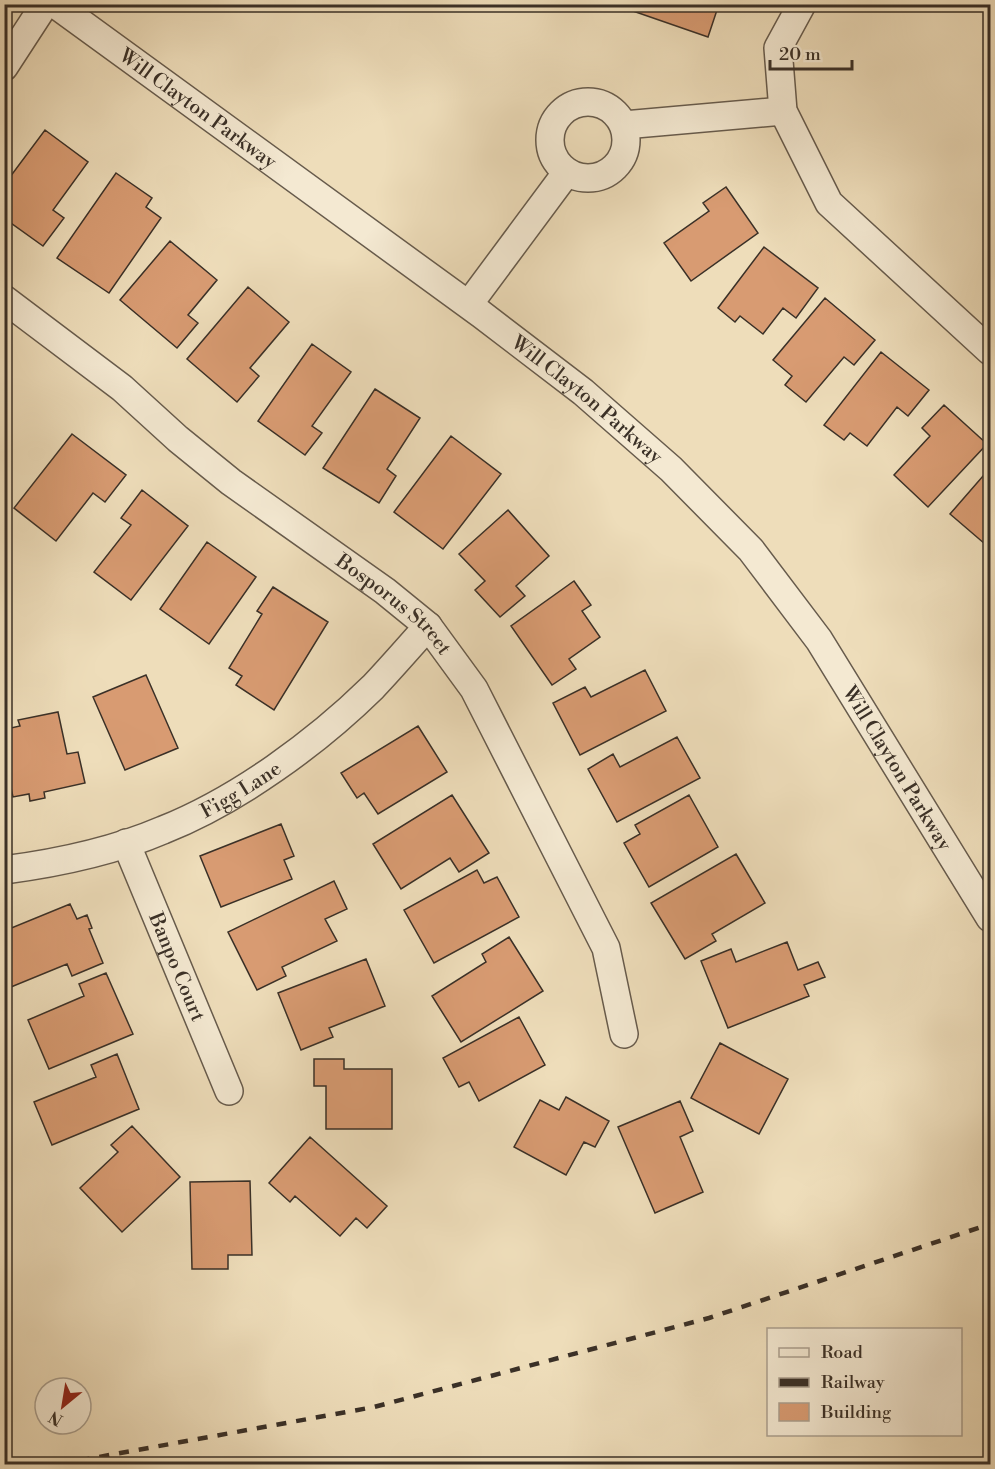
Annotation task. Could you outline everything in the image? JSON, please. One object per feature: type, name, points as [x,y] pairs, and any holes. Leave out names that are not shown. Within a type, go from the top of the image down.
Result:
[{"type":"street","points":[[4,68],[45,4]]},
{"type":"street","name":"Will Clayton Parkway","points":[[55,4],[468,304],[583,392],[671,469],[751,550],[819,640],[990,918]]},
{"type":"street","points":[[802,4],[778,48],[783,111],[829,203],[990,351]]},
{"type":"street","points":[[596,102],[608,106],[624,125],[627,137],[626,149],[613,170],[602,176],[578,177],[567,172],[557,163],[551,151],[552,125],[559,114],[576,104],[596,102]]},
{"type":"street","points":[[624,125],[783,111]]},
{"type":"street","points":[[468,304],[567,172]]},
{"type":"street","name":"Bosporus Street","points":[[4,299],[122,388],[178,439],[231,482],[385,591],[429,626],[474,689],[606,948],[624,1034]]},
{"type":"street","name":"Figg Lane","points":[[4,870],[67,859],[126,843],[164,830],[234,796],[310,741],[372,687],[429,626]]},
{"type":"street","name":"Banpo Court","points":[[126,843],[228,1091]]},
{"type":"building","points":[[632,4],[719,4],[708,37],[630,10]]},
{"type":"building","points":[[956,4],[969,4],[966,10]]},
{"type":"building","points":[[976,4],[990,4],[990,5],[987,11]]},
{"type":"building","points":[[45,130],[88,162],[53,210],[64,218],[43,246],[4,218],[4,185]]},
{"type":"building","points":[[116,173],[152,198],[146,207],[161,218],[109,293],[57,258]]},
{"type":"building","points":[[726,187],[758,233],[691,281],[664,243],[709,211],[703,203]]},
{"type":"building","points":[[170,241],[217,280],[188,315],[198,323],[177,348],[120,300]]},
{"type":"building","points":[[764,247],[818,288],[796,318],[783,308],[763,334],[740,316],[735,322],[718,308]]},
{"type":"building","points":[[248,287],[289,322],[250,368],[259,376],[237,402],[187,359]]},
{"type":"building","points":[[825,298],[875,340],[854,365],[844,357],[806,402],[785,385],[792,376],[773,360]]},
{"type":"building","points":[[312,344],[351,372],[312,426],[322,433],[305,455],[258,421]]},
{"type":"building","points":[[881,352],[929,390],[908,416],[897,407],[867,446],[850,433],[844,440],[824,425]]},
{"type":"building","points":[[375,389],[420,418],[387,469],[396,476],[379,503],[323,468]]},
{"type":"building","points":[[944,405],[987,444],[928,507],[894,475],[930,436],[922,428]]},
{"type":"building","points":[[72,434],[126,475],[105,502],[93,493],[56,541],[14,508]]},
{"type":"building","points":[[451,436],[501,474],[443,549],[394,512]]},
{"type":"building","points":[[990,468],[990,538],[985,544],[950,514]]},
{"type":"building","points":[[142,490],[188,526],[131,600],[94,572],[131,525],[121,518]]},
{"type":"building","points":[[508,510],[549,556],[516,586],[525,596],[500,617],[475,590],[485,581],[459,554]]},
{"type":"building","points":[[207,542],[256,577],[209,644],[160,609]]},
{"type":"building","points":[[574,581],[591,605],[582,611],[600,637],[569,659],[576,669],[552,685],[511,626]]},
{"type":"building","points":[[273,587],[328,622],[274,710],[236,685],[242,676],[229,668],[262,614],[257,611]]},
{"type":"building","points":[[645,670],[666,711],[580,755],[553,703],[585,687],[591,697]]},
{"type":"building","points":[[146,675],[178,748],[125,770],[93,697]]},
{"type":"building","points":[[58,712],[67,754],[78,752],[85,783],[44,792],[45,798],[30,801],[29,794],[13,797],[4,756],[6,729],[20,726],[18,720]]},
{"type":"building","points":[[418,726],[447,772],[378,814],[364,793],[357,798],[341,773]]},
{"type":"building","points":[[677,737],[700,778],[617,822],[588,769],[613,754],[620,767]]},
{"type":"building","points":[[452,795],[489,853],[459,872],[450,858],[401,889],[373,844]]},
{"type":"building","points":[[689,795],[718,847],[649,887],[624,843],[640,834],[635,825]]},
{"type":"building","points":[[281,824],[294,856],[284,860],[292,879],[221,907],[200,856]]},
{"type":"building","points":[[736,854],[765,903],[712,934],[716,941],[685,959],[651,903]]},
{"type":"building","points":[[477,870],[484,883],[497,877],[519,917],[434,963],[404,910]]},
{"type":"building","points":[[334,881],[347,909],[325,919],[337,941],[282,967],[286,976],[257,990],[228,932]]},
{"type":"building","points":[[70,904],[77,919],[87,915],[92,928],[89,929],[103,963],[72,976],[67,964],[11,987],[4,970],[4,931]]},
{"type":"building","points":[[509,937],[543,991],[461,1042],[432,996],[486,962],[482,954]]},
{"type":"building","points":[[787,942],[798,970],[818,962],[825,977],[804,985],[809,996],[728,1028],[701,961],[731,949],[736,962]]},
{"type":"building","points":[[366,959],[385,1006],[329,1028],[333,1037],[301,1050],[278,993]]},
{"type":"building","points":[[106,973],[133,1034],[49,1069],[28,1020],[84,996],[79,984]]},
{"type":"building","points":[[519,1017],[545,1065],[479,1101],[469,1082],[459,1087],[443,1058]]},
{"type":"building","points":[[720,1043],[788,1079],[759,1134],[691,1098]]},
{"type":"building","points":[[117,1054],[139,1109],[52,1145],[34,1102],[96,1077],[91,1065]]},
{"type":"building","points":[[314,1059],[344,1059],[344,1069],[392,1069],[392,1129],[326,1129],[326,1086],[314,1086]]},
{"type":"building","points":[[566,1097],[609,1121],[595,1147],[584,1142],[566,1175],[514,1147],[540,1100],[559,1110]]},
{"type":"building","points":[[680,1101],[693,1131],[680,1137],[703,1192],[655,1213],[618,1127]]},
{"type":"building","points":[[132,1126],[180,1177],[122,1232],[80,1188],[118,1152],[111,1145]]},
{"type":"building","points":[[310,1137],[387,1206],[367,1228],[356,1218],[340,1236],[295,1196],[290,1202],[269,1183]]},
{"type":"building","points":[[250,1181],[252,1255],[228,1255],[228,1269],[192,1269],[190,1182]]},
{"type":"railway","points":[[60,1464],[374,1407],[709,1318],[990,1224]]}]
